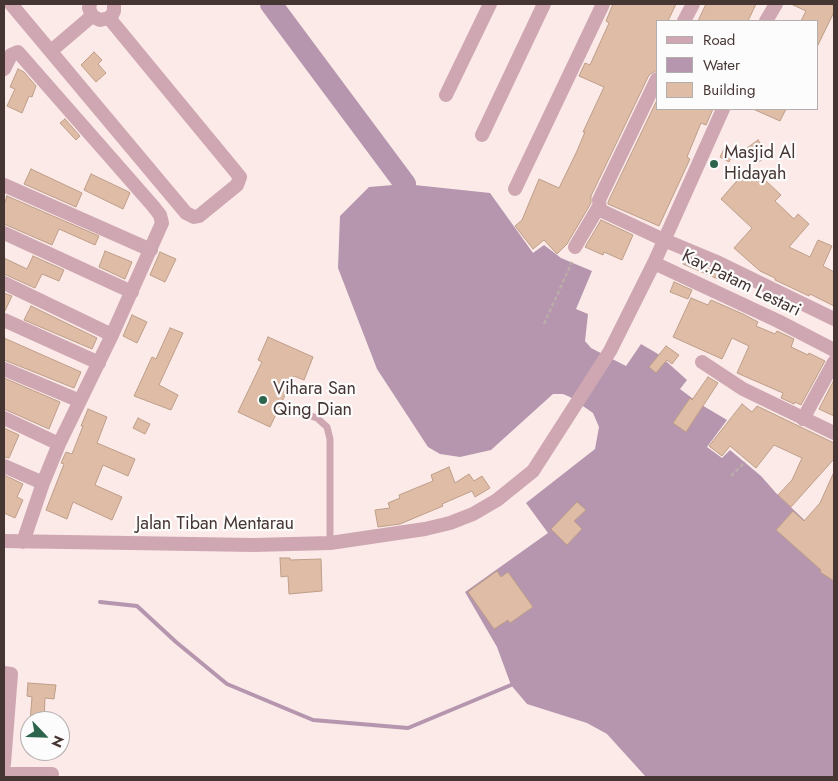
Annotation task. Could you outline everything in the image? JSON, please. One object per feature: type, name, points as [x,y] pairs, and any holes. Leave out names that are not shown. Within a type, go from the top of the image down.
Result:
[{"type":"street","points":[[11,4],[186,213],[194,217],[199,216],[237,185],[240,177],[115,9],[100,20],[91,10],[51,51]]},
{"type":"street","points":[[446,95],[490,4]]},
{"type":"street","points":[[482,134],[544,4]]},
{"type":"street","points":[[515,189],[603,4]]},
{"type":"street","points":[[685,20],[693,4]]},
{"type":"street","points":[[767,20],[776,4]]},
{"type":"street","points":[[4,69],[11,55],[18,52],[153,206],[160,215],[162,223],[99,363],[59,444],[43,483],[23,542]]},
{"type":"street","points":[[575,247],[598,208],[599,200],[656,81]]},
{"type":"street","name":"Kav.Patam Lestari","points":[[723,110],[654,264],[778,321],[834,350]]},
{"type":"street","points":[[4,185],[150,250]]},
{"type":"street","points":[[598,208],[602,212],[664,240]]},
{"type":"street","points":[[4,233],[132,292]]},
{"type":"street","name":"Kav.Patam Lestari","points":[[664,240],[718,263],[834,319]]},
{"type":"street","name":"Jalan Tiban Mentarau","points":[[4,541],[254,545],[330,543],[425,529],[450,523],[473,514],[497,500],[533,471],[610,351],[654,264]]},
{"type":"street","points":[[4,282],[112,335]]},
{"type":"street","points":[[4,320],[99,363]]},
{"type":"street","points":[[702,362],[743,389],[834,433]]},
{"type":"street","points":[[803,419],[834,362]]},
{"type":"street","points":[[4,369],[80,402]]},
{"type":"street","points":[[4,418],[59,444]]},
{"type":"street","points":[[4,466],[43,483]]},
{"type":"street","points":[[4,673],[12,674],[4,764]]},
{"type":"street","points":[[4,774],[52,774]]},
{"type":"lane","points":[[299,412],[317,418],[327,426],[330,439],[330,543]]},
{"type":"path","points":[[544,324],[572,262]]},
{"type":"path","points":[[731,476],[745,462]]},
{"type":"water","points":[[405,184],[490,193],[533,253],[544,245],[561,258],[592,271],[576,309],[588,314],[585,341],[591,348],[626,366],[641,344],[658,354],[687,380],[680,389],[700,404],[727,420],[707,447],[722,458],[730,450],[761,476],[817,532],[834,544],[834,777],[646,777],[607,734],[587,723],[527,704],[511,685],[497,647],[465,592],[548,533],[526,503],[595,449],[599,427],[593,413],[570,397],[563,394],[553,394],[491,450],[460,457],[440,454],[428,447],[377,369],[338,268],[340,216],[369,187]]},
{"type":"building","points":[[613,4],[676,4],[668,20],[656,20],[656,71],[649,75],[591,196],[591,203],[567,244],[557,254],[544,240],[533,249],[515,226],[522,220],[539,179],[559,188],[577,151],[585,132],[583,132],[604,87],[579,76],[585,63],[590,65],[609,23],[606,21]]},
{"type":"building","points":[[706,4],[756,4],[748,20],[698,20]]},
{"type":"building","points":[[791,4],[834,4],[834,12],[818,45],[818,20],[802,20],[806,11]]},
{"type":"building","points":[[94,52],[102,60],[98,64],[106,73],[96,82],[81,65]]},
{"type":"building","points":[[18,69],[24,72],[36,86],[32,97],[29,96],[22,113],[7,106],[15,89],[10,87]]},
{"type":"building","points":[[656,102],[656,110],[713,110],[706,125],[701,123],[687,157],[690,159],[659,226],[608,204]]},
{"type":"building","points":[[755,110],[786,110],[780,121]]},
{"type":"building","points":[[65,119],[80,136],[76,140],[60,123]]},
{"type":"building","points":[[758,140],[769,155],[757,163],[747,148]]},
{"type":"building","points":[[725,147],[734,151],[729,162],[720,157]]},
{"type":"building","points":[[750,166],[781,195],[775,201],[794,219],[798,214],[809,224],[789,247],[810,257],[818,240],[832,246],[823,266],[834,272],[834,306],[775,280],[775,278],[760,271],[734,248],[752,228],[721,199]]},
{"type":"building","points":[[31,169],[82,193],[76,207],[24,184]]},
{"type":"building","points":[[91,174],[130,193],[123,209],[84,190]]},
{"type":"building","points":[[7,196],[99,236],[95,245],[59,229],[52,245],[4,224],[4,205]]},
{"type":"building","points":[[601,220],[633,235],[622,260],[604,252],[603,255],[585,247]]},
{"type":"building","points":[[105,251],[132,262],[125,279],[99,267]]},
{"type":"building","points":[[160,252],[176,259],[165,282],[150,275]]},
{"type":"building","points":[[33,256],[64,270],[59,281],[42,274],[35,288],[4,274],[4,258],[27,269]]},
{"type":"building","points":[[685,258],[721,274],[718,279],[683,264]]},
{"type":"building","points":[[674,282],[692,290],[688,299],[670,292]]},
{"type":"building","points":[[4,293],[12,296],[5,311],[4,311]]},
{"type":"building","points":[[691,298],[708,305],[711,300],[743,314],[758,322],[756,326],[775,334],[777,331],[794,339],[791,347],[825,361],[801,405],[781,398],[783,393],[737,373],[749,346],[732,338],[722,359],[673,337]]},
{"type":"building","points":[[31,306],[97,338],[92,349],[24,320]]},
{"type":"building","points":[[132,315],[147,322],[137,343],[123,336]]},
{"type":"building","points":[[170,328],[183,333],[159,385],[178,395],[171,410],[134,396],[152,357],[156,359]]},
{"type":"building","points":[[268,337],[313,357],[304,380],[294,376],[270,427],[238,412],[262,362],[258,360]]},
{"type":"building","points":[[4,338],[81,372],[74,388],[4,360]]},
{"type":"building","points":[[666,346],[679,355],[672,364],[667,360],[656,373],[649,367]]},
{"type":"building","points":[[708,377],[718,383],[686,432],[673,423],[690,398],[692,400]]},
{"type":"building","points":[[4,378],[60,402],[49,429],[4,409]]},
{"type":"building","points":[[834,380],[834,416],[819,409]]},
{"type":"building","points":[[742,404],[752,412],[757,406],[834,443],[834,459],[791,507],[778,495],[792,480],[802,458],[774,445],[756,468],[730,446],[722,456],[709,446]]},
{"type":"building","points":[[88,409],[107,417],[97,443],[135,459],[128,476],[103,465],[95,485],[122,497],[112,520],[73,502],[67,519],[46,510],[64,464],[61,463],[66,452],[72,454]]},
{"type":"building","points":[[138,418],[150,424],[145,434],[133,428]]},
{"type":"building","points":[[4,428],[19,435],[9,458],[4,457]]},
{"type":"building","points":[[449,467],[455,483],[469,474],[474,481],[482,476],[490,488],[475,497],[472,491],[442,504],[443,506],[400,524],[378,527],[375,510],[390,508],[388,503],[400,498],[399,495],[433,481],[431,475]]},
{"type":"building","points":[[834,472],[834,581],[820,572],[821,570],[776,530],[793,511],[804,521],[820,503]]},
{"type":"building","points":[[4,475],[23,484],[17,497],[23,500],[15,518],[4,513]]},
{"type":"building","points":[[577,502],[586,510],[574,521],[582,529],[567,545],[551,529]]},
{"type":"building","points":[[280,558],[290,558],[290,560],[321,559],[322,591],[289,594],[288,576],[281,577]]},
{"type":"building","points":[[497,571],[501,577],[508,572],[533,607],[510,623],[508,620],[494,629],[468,592]]},
{"type":"building","points":[[28,683],[56,685],[54,699],[45,698],[44,711],[31,711],[32,697],[27,696]]},
{"type":"waterway","points":[[271,4],[405,184]]},
{"type":"waterway","points":[[100,602],[137,606],[176,642],[227,684],[313,720],[408,728],[511,685]]},
{"type":"place","name":"Masjid Al Hidayah","points":[[714,164]]},
{"type":"place","name":"Vihara San Qing Dian","points":[[263,400]]}]
